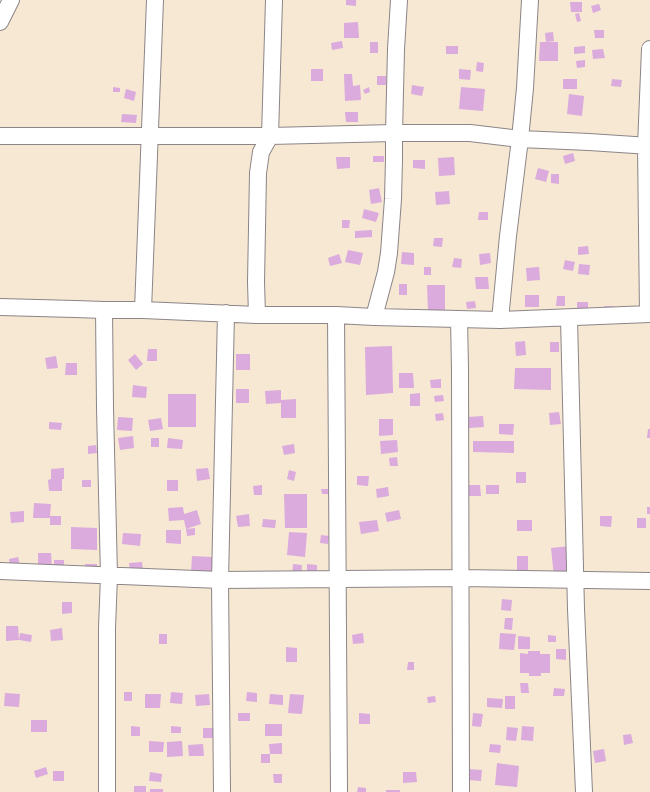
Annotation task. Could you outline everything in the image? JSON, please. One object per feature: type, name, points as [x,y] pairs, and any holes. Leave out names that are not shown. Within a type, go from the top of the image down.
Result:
[{"type":"street","points":[[0,22],[11,0]]},
{"type":"street","points":[[143,310],[155,0]]},
{"type":"street","points":[[257,315],[256,282],[258,173],[261,152],[270,136],[274,0]]},
{"type":"street","points":[[374,317],[386,272],[394,200],[396,49],[400,0]]},
{"type":"street","points":[[500,320],[525,88],[530,0]]},
{"type":"street","points":[[0,307],[143,310],[257,315],[336,315],[500,320],[649,314],[648,146],[650,49]]},
{"type":"street","points":[[0,136],[270,136],[470,133],[520,139],[648,146]]},
{"type":"street","points":[[104,310],[109,576],[107,636],[107,792]]},
{"type":"street","points":[[222,792],[220,580],[226,313]]},
{"type":"street","points":[[336,315],[339,792]]},
{"type":"street","points":[[569,318],[575,580],[584,792]]},
{"type":"street","points":[[459,319],[461,792]]},
{"type":"street","points":[[0,571],[220,580],[461,578],[650,581]]},
{"type":"building","points":[[346,0],[356,0],[356,6],[346,5]]},
{"type":"building","points":[[570,2],[582,2],[582,12],[571,12]]},
{"type":"building","points":[[599,4],[601,10],[593,13],[591,6]]},
{"type":"building","points":[[579,13],[581,21],[577,22],[575,14]]},
{"type":"building","points":[[358,22],[359,38],[344,38],[344,23]]},
{"type":"building","points":[[594,30],[604,30],[604,38],[595,38]]},
{"type":"building","points":[[553,32],[554,41],[546,42],[545,33]]},
{"type":"building","points":[[342,41],[343,48],[332,50],[331,43]]},
{"type":"building","points":[[370,42],[378,42],[378,53],[370,53]]},
{"type":"building","points":[[540,42],[558,42],[558,61],[539,61]]},
{"type":"building","points":[[446,46],[458,46],[458,54],[446,54]]},
{"type":"building","points":[[585,46],[585,53],[574,54],[574,47]]},
{"type":"building","points":[[603,49],[605,58],[593,59],[592,50]]},
{"type":"building","points":[[585,60],[585,67],[577,68],[576,61]]},
{"type":"building","points":[[477,62],[484,63],[483,72],[476,71]]},
{"type":"building","points":[[311,69],[323,69],[323,81],[311,81]]},
{"type":"building","points":[[459,69],[471,70],[470,80],[459,79]]},
{"type":"building","points":[[344,74],[352,74],[353,86],[360,85],[361,100],[345,101]]},
{"type":"building","points":[[377,76],[386,76],[386,85],[377,85]]},
{"type":"building","points":[[563,79],[577,79],[577,89],[563,89]]},
{"type":"building","points":[[612,79],[622,80],[621,87],[611,86]]},
{"type":"building","points":[[412,85],[424,87],[422,96],[411,94]]},
{"type":"building","points":[[113,87],[120,88],[120,92],[113,92]]},
{"type":"building","points":[[369,87],[370,92],[365,94],[363,90]]},
{"type":"building","points":[[461,87],[485,89],[483,111],[459,109]]},
{"type":"building","points":[[126,89],[136,92],[134,101],[124,98]]},
{"type":"building","points":[[569,94],[584,96],[582,116],[567,114]]},
{"type":"building","points":[[345,112],[358,112],[358,122],[346,122]]},
{"type":"building","points":[[122,114],[137,115],[136,123],[121,122]]},
{"type":"building","points":[[573,153],[575,161],[565,164],[563,156]]},
{"type":"building","points":[[373,156],[384,156],[384,162],[373,162]]},
{"type":"building","points":[[336,157],[350,157],[350,168],[337,169]]},
{"type":"building","points":[[454,157],[455,175],[439,176],[438,158]]},
{"type":"building","points":[[413,160],[425,160],[425,169],[413,168]]},
{"type":"building","points":[[538,168],[549,171],[546,182],[535,179]]},
{"type":"building","points":[[551,174],[559,174],[559,184],[551,183]]},
{"type":"building","points":[[379,188],[382,202],[371,204],[369,190]]},
{"type":"building","points":[[449,191],[450,204],[436,205],[435,192]]},
{"type":"building","points":[[364,209],[379,213],[376,222],[362,218]]},
{"type":"building","points":[[479,212],[488,212],[488,220],[478,220]]},
{"type":"building","points":[[342,220],[350,220],[349,228],[342,228]]},
{"type":"building","points":[[372,230],[372,237],[355,238],[355,231]]},
{"type":"building","points":[[434,238],[443,238],[442,247],[433,246]]},
{"type":"building","points":[[588,246],[589,254],[578,255],[578,247]]},
{"type":"building","points":[[348,250],[363,253],[360,265],[345,262]]},
{"type":"building","points":[[402,252],[414,253],[414,265],[401,264]]},
{"type":"building","points":[[490,253],[491,263],[480,265],[479,254]]},
{"type":"building","points":[[339,254],[342,263],[330,266],[328,258]]},
{"type":"building","points":[[454,258],[462,259],[461,268],[452,267]]},
{"type":"building","points":[[565,260],[575,262],[573,271],[563,269]]},
{"type":"building","points":[[579,264],[590,265],[589,275],[578,274]]},
{"type":"building","points":[[424,267],[431,267],[431,275],[424,275]]},
{"type":"building","points":[[539,267],[540,280],[527,281],[526,268]]},
{"type":"building","points":[[475,277],[488,277],[489,289],[476,289]]},
{"type":"building","points":[[399,284],[407,284],[407,295],[399,295]]},
{"type":"building","points":[[427,285],[445,285],[445,311],[428,311]]},
{"type":"building","points":[[525,295],[539,295],[539,307],[525,307]]},
{"type":"building","points":[[557,296],[565,296],[565,306],[556,306]]},
{"type":"building","points":[[475,301],[476,308],[467,309],[466,302]]},
{"type":"building","points":[[577,302],[588,302],[588,308],[577,308]]},
{"type":"building","points":[[604,306],[614,306],[614,314],[604,313]]},
{"type":"building","points":[[525,341],[526,355],[516,356],[515,342]]},
{"type":"building","points":[[550,342],[559,342],[559,352],[550,352]]},
{"type":"building","points":[[392,346],[393,393],[366,395],[365,347]]},
{"type":"building","points":[[148,349],[157,349],[157,361],[147,361]]},
{"type":"building","points":[[135,354],[143,364],[136,370],[128,360]]},
{"type":"building","points":[[236,354],[250,354],[250,370],[236,370]]},
{"type":"building","points":[[56,356],[58,368],[47,369],[45,358]]},
{"type":"building","points":[[66,363],[77,363],[77,375],[65,375]]},
{"type":"building","points":[[515,368],[551,368],[551,390],[514,389]]},
{"type":"building","points":[[399,373],[413,373],[414,388],[399,388]]},
{"type":"building","points":[[441,379],[441,388],[431,388],[430,380]]},
{"type":"building","points":[[133,385],[147,387],[146,398],[132,397]]},
{"type":"building","points":[[236,389],[249,389],[249,403],[236,403]]},
{"type":"building","points":[[281,390],[281,400],[296,399],[296,418],[281,418],[281,403],[266,404],[265,391]]},
{"type":"building","points":[[420,393],[420,406],[410,406],[410,394]]},
{"type":"building","points":[[168,394],[196,394],[196,427],[168,427]]},
{"type":"building","points":[[443,395],[444,401],[435,402],[434,396]]},
{"type":"building","points":[[559,412],[561,424],[550,425],[549,413]]},
{"type":"building","points":[[443,413],[444,420],[436,421],[435,414]]},
{"type":"building","points":[[483,416],[484,427],[469,428],[468,417]]},
{"type":"building","points":[[118,417],[133,418],[132,431],[117,430]]},
{"type":"building","points":[[161,418],[163,429],[150,431],[148,420]]},
{"type":"building","points":[[379,419],[393,419],[393,435],[379,436]]},
{"type":"building","points":[[49,422],[62,423],[61,430],[49,429]]},
{"type":"building","points":[[499,424],[514,424],[513,435],[499,434]]},
{"type":"building","points":[[648,429],[650,429],[650,438],[647,438]]},
{"type":"building","points":[[133,436],[134,448],[120,450],[118,438]]},
{"type":"building","points":[[151,438],[159,438],[159,447],[151,447]]},
{"type":"building","points":[[168,438],[183,440],[182,449],[167,448]]},
{"type":"building","points":[[397,440],[398,452],[381,454],[380,441]]},
{"type":"building","points":[[473,441],[514,441],[514,453],[473,452]]},
{"type":"building","points":[[294,444],[295,453],[284,455],[282,446]]},
{"type":"building","points":[[96,445],[97,453],[88,454],[88,446]]},
{"type":"building","points":[[397,457],[398,466],[390,466],[389,458]]},
{"type":"building","points":[[64,468],[62,491],[49,491],[48,480],[51,479],[51,469]]},
{"type":"building","points":[[208,468],[210,479],[197,481],[196,469]]},
{"type":"building","points":[[289,470],[296,472],[294,481],[287,479]]},
{"type":"building","points":[[516,472],[526,472],[526,483],[516,483]]},
{"type":"building","points":[[357,476],[369,476],[368,486],[357,485]]},
{"type":"building","points":[[82,480],[91,480],[91,487],[82,487]]},
{"type":"building","points":[[167,480],[178,480],[178,491],[167,491]]},
{"type":"building","points":[[262,485],[262,495],[254,495],[253,486]]},
{"type":"building","points":[[468,485],[480,485],[481,496],[468,496]]},
{"type":"building","points":[[486,485],[499,485],[499,494],[486,494]]},
{"type":"building","points":[[388,487],[389,496],[377,498],[376,489]]},
{"type":"building","points":[[321,489],[328,489],[328,494],[322,494]]},
{"type":"building","points":[[284,494],[307,494],[307,528],[285,528]]},
{"type":"building","points":[[34,503],[51,504],[50,516],[61,516],[61,525],[50,525],[50,518],[33,518]]},
{"type":"building","points":[[183,507],[184,514],[197,510],[201,524],[186,529],[184,520],[169,521],[168,508]]},
{"type":"building","points":[[647,507],[650,507],[650,514],[647,514]]},
{"type":"building","points":[[399,510],[401,519],[387,522],[385,513]]},
{"type":"building","points":[[24,511],[24,522],[11,523],[10,512]]},
{"type":"building","points":[[249,514],[250,526],[238,527],[236,516]]},
{"type":"building","points":[[600,516],[612,516],[611,527],[600,526]]},
{"type":"building","points":[[637,518],[646,518],[646,528],[637,528]]},
{"type":"building","points":[[263,519],[276,520],[275,528],[262,527]]},
{"type":"building","points":[[377,520],[379,531],[361,534],[359,522]]},
{"type":"building","points":[[517,520],[532,520],[532,531],[517,531]]},
{"type":"building","points":[[71,527],[97,528],[97,550],[71,549]]},
{"type":"building","points":[[195,528],[195,535],[187,536],[186,529]]},
{"type":"building","points":[[166,530],[181,530],[181,544],[166,543]]},
{"type":"building","points":[[289,532],[307,533],[305,557],[287,555]]},
{"type":"building","points":[[123,533],[141,534],[140,546],[122,544]]},
{"type":"building","points":[[321,535],[329,536],[328,544],[320,543]]},
{"type":"building","points":[[570,546],[573,575],[554,577],[551,548]]},
{"type":"building","points":[[38,553],[51,553],[52,567],[38,568]]},
{"type":"building","points":[[192,556],[212,557],[212,573],[191,573]]},
{"type":"building","points":[[517,556],[528,556],[528,577],[517,576]]},
{"type":"building","points":[[18,557],[20,565],[10,567],[9,559]]},
{"type":"building","points":[[54,560],[64,560],[64,570],[54,570]]},
{"type":"building","points":[[142,562],[143,571],[130,572],[129,563]]},
{"type":"building","points":[[85,564],[97,564],[97,571],[85,571]]},
{"type":"building","points":[[293,564],[302,565],[301,576],[292,575]]},
{"type":"building","points":[[307,564],[317,565],[317,573],[307,572]]},
{"type":"building","points":[[502,599],[512,600],[511,611],[501,610]]},
{"type":"building","points":[[62,602],[72,602],[72,613],[62,614]]},
{"type":"building","points":[[505,618],[513,618],[512,630],[504,629]]},
{"type":"building","points":[[6,626],[18,626],[19,640],[6,641]]},
{"type":"building","points":[[62,628],[63,640],[51,641],[50,630]]},
{"type":"building","points":[[20,633],[32,635],[31,642],[19,640]]},
{"type":"building","points":[[363,633],[364,643],[353,644],[352,635]]},
{"type":"building","points":[[500,633],[516,634],[514,650],[499,649]]},
{"type":"building","points":[[159,634],[167,634],[167,644],[159,644]]},
{"type":"building","points":[[548,635],[556,636],[556,642],[548,642]]},
{"type":"building","points":[[518,636],[530,637],[530,649],[518,649]]},
{"type":"building","points":[[286,647],[297,648],[297,662],[286,662]]},
{"type":"building","points":[[556,649],[566,649],[566,660],[556,659]]},
{"type":"building","points":[[528,651],[540,651],[540,654],[550,654],[550,673],[541,673],[541,676],[529,676],[529,673],[520,673],[520,653],[528,654]]},
{"type":"building","points":[[408,662],[414,662],[414,670],[407,670]]},
{"type":"building","points":[[520,683],[528,683],[529,693],[521,693]]},
{"type":"building","points":[[554,688],[565,689],[564,696],[553,696]]},
{"type":"building","points":[[124,692],[132,692],[132,701],[124,701]]},
{"type":"building","points":[[171,692],[183,693],[182,704],[170,703]]},
{"type":"building","points":[[247,692],[257,693],[257,702],[246,701]]},
{"type":"building","points":[[5,693],[20,694],[19,707],[4,706]]},
{"type":"building","points":[[145,694],[161,694],[160,708],[145,708]]},
{"type":"building","points":[[209,694],[210,705],[196,706],[195,695]]},
{"type":"building","points":[[270,694],[283,695],[283,705],[269,704]]},
{"type":"building","points":[[290,694],[304,695],[302,714],[288,713]]},
{"type":"building","points":[[435,696],[436,702],[428,703],[427,697]]},
{"type":"building","points":[[505,696],[515,696],[515,709],[505,709]]},
{"type":"building","points":[[487,698],[503,699],[502,708],[487,707]]},
{"type":"building","points":[[238,713],[250,713],[250,721],[238,721]]},
{"type":"building","points":[[359,713],[370,714],[370,724],[359,724]]},
{"type":"building","points":[[473,713],[483,714],[481,727],[472,726]]},
{"type":"building","points":[[31,720],[47,720],[47,732],[31,732]]},
{"type":"building","points":[[265,724],[282,724],[282,736],[265,736]]},
{"type":"building","points":[[131,726],[140,727],[140,736],[131,736]]},
{"type":"building","points":[[171,726],[181,727],[181,733],[171,733]]},
{"type":"building","points":[[522,726],[534,727],[533,741],[521,740]]},
{"type":"building","points":[[507,727],[518,728],[516,741],[506,740]]},
{"type":"building","points":[[203,728],[217,728],[217,738],[203,738]]},
{"type":"building","points":[[631,734],[633,743],[624,745],[623,735]]},
{"type":"building","points":[[149,741],[164,742],[163,752],[149,752]]},
{"type":"building","points":[[182,741],[183,756],[167,757],[167,742]]},
{"type":"building","points":[[282,743],[282,754],[270,754],[269,744]]},
{"type":"building","points":[[203,744],[204,756],[189,756],[188,745]]},
{"type":"building","points":[[490,744],[501,745],[500,753],[489,752]]},
{"type":"building","points":[[604,749],[606,761],[595,763],[593,751]]},
{"type":"building","points":[[261,754],[270,754],[270,763],[261,763]]},
{"type":"building","points":[[497,763],[519,766],[517,787],[495,785]]},
{"type":"building","points":[[46,767],[48,774],[36,778],[34,771]]},
{"type":"building","points":[[468,769],[482,770],[481,781],[467,780]]},
{"type":"building","points":[[53,771],[64,771],[64,781],[53,781]]},
{"type":"building","points":[[150,772],[162,774],[161,782],[149,781]]},
{"type":"building","points":[[403,772],[416,772],[417,782],[403,783]]},
{"type":"building","points":[[273,774],[282,774],[282,783],[274,783]]},
{"type":"building","points":[[134,786],[146,786],[146,792],[134,792]]},
{"type":"building","points":[[358,787],[366,788],[366,792],[357,792]]},
{"type":"building","points":[[150,789],[163,789],[163,792],[150,792]]},
{"type":"building","points":[[386,790],[400,790],[400,792],[386,792]]}]
